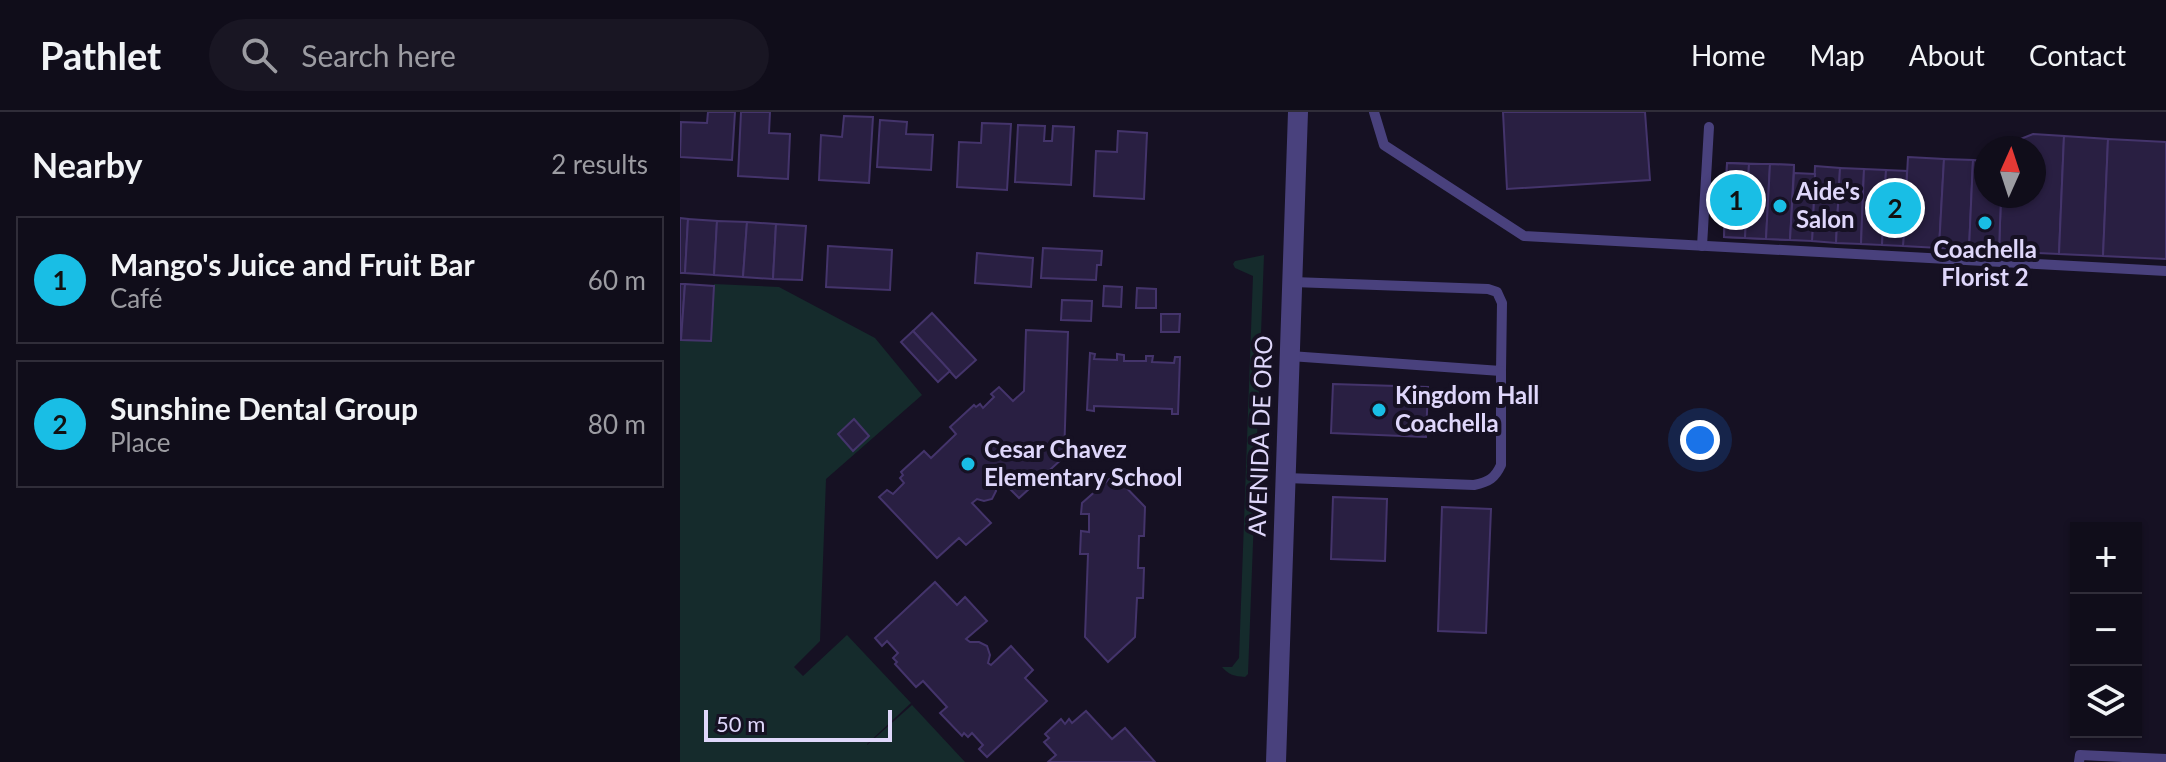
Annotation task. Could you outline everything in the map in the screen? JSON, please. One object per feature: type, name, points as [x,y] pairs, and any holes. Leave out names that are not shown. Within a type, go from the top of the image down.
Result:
[{"type":"street","name":"AVENIDA DE ORO","points":[[1276,762],[1298,112]]},
{"type":"lane","points":[[1374,112],[1384,145],[1524,236],[2166,271]]},
{"type":"lane","points":[[1702,246],[1709,127]]},
{"type":"lane","points":[[1286,478],[1474,485],[1487,482],[1497,475],[1501,465],[1502,303],[1497,292],[1488,289],[1293,282]]},
{"type":"lane","points":[[1290,356],[1501,371]]},
{"type":"lane","points":[[2079,762],[2080,755],[2166,759]]},
{"type":"green space","points":[[1264,255],[1248,674],[1245,677],[1232,675],[1222,667],[1232,667],[1239,658],[1253,276],[1235,268],[1233,264]]},
{"type":"green space","points":[[714,284],[779,287],[875,338],[922,395],[826,479],[820,641],[794,667],[803,676],[847,635],[911,703],[867,745],[912,705],[965,762],[680,762],[680,340],[711,341]]},
{"type":"building","points":[[708,112],[735,112],[732,160],[680,157],[681,122],[707,123]]},
{"type":"building","points":[[741,112],[770,112],[769,133],[790,134],[788,179],[738,176]]},
{"type":"building","points":[[1503,112],[1645,112],[1650,180],[1507,189]]},
{"type":"building","points":[[844,116],[873,117],[869,183],[819,180],[821,135],[842,137]]},
{"type":"building","points":[[880,120],[907,122],[906,134],[933,135],[931,170],[877,167]]},
{"type":"building","points":[[982,123],[1011,124],[1007,190],[957,187],[959,142],[981,143]]},
{"type":"building","points":[[1018,125],[1045,126],[1044,141],[1052,141],[1053,126],[1074,127],[1071,185],[1015,182]]},
{"type":"building","points":[[1118,131],[1147,133],[1144,199],[1094,196],[1096,151],[1117,152]]},
{"type":"building","points":[[2033,134],[2064,136],[2059,254],[1999,251],[2001,208],[2046,208],[2046,136],[2028,136]]},
{"type":"building","points":[[2064,136],[2108,139],[2103,256],[2059,254]]},
{"type":"building","points":[[2108,139],[2166,142],[2166,259],[2103,256]]},
{"type":"building","points":[[1908,157],[1944,159],[1939,248],[1903,246]]},
{"type":"building","points":[[1944,159],[1973,160],[1969,249],[1939,248]]},
{"type":"building","name":"Coachella Florist 2","points":[[1973,160],[1974,208],[2001,208],[1999,251],[1969,249]]},
{"type":"building","points":[[1727,163],[1794,165],[1790,240],[1724,237]]},
{"type":"building","points":[[1727,163],[1749,164],[1745,238],[1724,237]]},
{"type":"building","points":[[1749,164],[1770,164],[1766,239],[1745,238]]},
{"type":"building","name":"Aide's Salon","points":[[1770,164],[1794,165],[1790,240],[1766,239]]},
{"type":"building","points":[[1815,166],[1840,168],[1836,243],[1812,241]]},
{"type":"building","points":[[1840,168],[1864,169],[1861,244],[1836,243]]},
{"type":"building","points":[[1864,169],[1886,170],[1882,245],[1861,244]]},
{"type":"building","points":[[1886,170],[1907,171],[1903,246],[1882,245]]},
{"type":"building","points":[[1794,173],[1815,174],[1812,241],[1790,240]]},
{"type":"building","points":[[680,218],[688,219],[685,273],[680,273]]},
{"type":"building","points":[[688,219],[717,221],[714,275],[685,273]]},
{"type":"building","points":[[717,221],[747,222],[743,277],[714,275]]},
{"type":"building","points":[[747,222],[776,224],[773,279],[743,277]]},
{"type":"building","points":[[776,224],[806,226],[802,280],[773,279]]},
{"type":"building","points":[[828,246],[892,250],[890,290],[826,287]]},
{"type":"building","points":[[1043,248],[1102,251],[1096,280],[1041,278]]},
{"type":"building","points":[[977,253],[1033,258],[1031,287],[975,283]]},
{"type":"building","points":[[680,284],[685,284],[681,340],[680,340]]},
{"type":"building","points":[[685,284],[714,286],[711,341],[681,340]]},
{"type":"building","points":[[1104,286],[1122,287],[1121,307],[1103,306]]},
{"type":"building","points":[[1137,288],[1156,289],[1156,308],[1136,308]]},
{"type":"building","points":[[1062,300],[1092,301],[1091,321],[1061,320]]},
{"type":"building","points":[[932,313],[976,360],[956,378],[913,331]]},
{"type":"building","points":[[1161,314],[1180,314],[1179,332],[1161,332]]},
{"type":"building","points":[[1026,330],[1068,332],[1064,457],[1019,498],[999,478],[995,482],[996,491],[992,499],[977,499],[972,503],[991,523],[966,545],[959,538],[937,558],[879,497],[887,490],[893,494],[904,483],[900,478],[903,475],[901,472],[924,451],[931,458],[956,434],[950,427],[974,405],[980,404],[983,408],[999,387],[1013,401],[1024,391]]},
{"type":"building","points":[[913,331],[950,371],[938,382],[901,342]]},
{"type":"building","points":[[1090,353],[1095,354],[1094,359],[1117,360],[1117,354],[1124,355],[1124,361],[1146,361],[1146,356],[1153,356],[1152,362],[1174,363],[1175,357],[1180,357],[1178,414],[1172,414],[1172,409],[1094,406],[1094,411],[1087,410]]},
{"type":"building","name":"Kingdom Hall Coachella","points":[[1333,384],[1428,387],[1426,437],[1331,433]]},
{"type":"building","points":[[854,419],[869,436],[853,451],[838,434]]},
{"type":"building","points":[[1114,475],[1145,507],[1144,536],[1139,536],[1138,568],[1144,568],[1143,598],[1137,598],[1135,637],[1108,662],[1085,637],[1088,554],[1080,554],[1081,531],[1089,532],[1089,514],[1081,514],[1082,503]]},
{"type":"building","points":[[1333,497],[1387,499],[1385,561],[1331,559]]},
{"type":"building","points":[[1442,507],[1491,509],[1486,633],[1438,631]]},
{"type":"building","points":[[935,582],[957,605],[965,597],[987,621],[966,639],[987,646],[990,655],[988,663],[991,665],[1011,646],[1033,670],[1025,678],[1047,701],[987,757],[979,749],[983,745],[972,733],[968,737],[964,733],[962,736],[940,713],[947,707],[923,681],[916,687],[895,664],[897,662],[893,658],[898,653],[887,641],[882,646],[875,638]]},
{"type":"building","points":[[1086,711],[1112,739],[1125,728],[1155,762],[1048,762],[1056,755],[1044,742],[1049,738],[1045,734],[1061,719],[1065,724],[1069,719],[1072,723]]},
{"type":"place","name":"Mango's Juice and Fruit Bar","points":[[1736,200]]},
{"type":"place","name":"Aide's Salon","points":[[1780,206]]},
{"type":"place","name":"Sunshine Dental Group","points":[[1895,208]]},
{"type":"place","name":"Coachella Florist 2","points":[[1985,223]]},
{"type":"place","name":"Kingdom Hall Coachella","points":[[1379,410]]},
{"type":"place","name":"Cesar Chavez Elementary School","points":[[968,464]]}]
